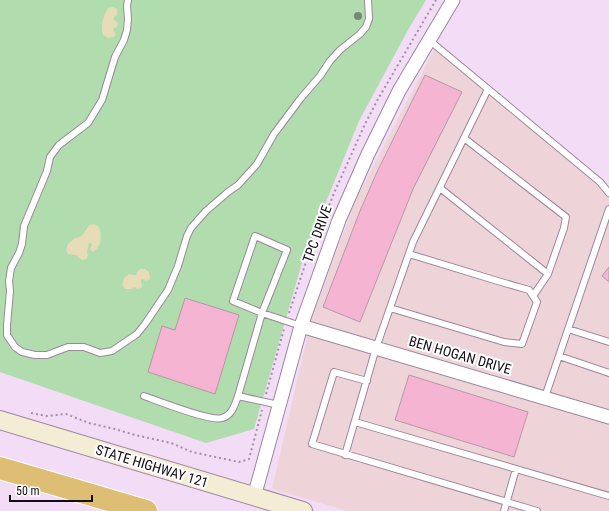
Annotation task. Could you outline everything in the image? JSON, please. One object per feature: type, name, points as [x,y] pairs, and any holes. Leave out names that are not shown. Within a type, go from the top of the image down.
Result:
[{"type":"highway","points":[[0,468],[146,511]]},
{"type":"main road","name":"STATE HIGHWAY 121","points":[[0,420],[303,511]]},
{"type":"street","name":"TPC DRIVE","points":[[254,497],[301,326],[339,220],[368,154],[399,91],[453,0]]},
{"type":"street","name":"BEN HOGAN DRIVE","points":[[301,326],[609,416]]},
{"type":"lane","points":[[128,0],[127,30],[124,40],[115,57],[102,100],[88,123],[60,145],[50,157],[47,171],[24,226],[22,244],[19,253],[11,268],[6,325],[7,335],[15,347],[22,352],[35,355],[46,355],[68,347],[84,348],[100,353],[112,351],[136,334],[145,324],[168,290],[191,228],[206,210],[238,185],[257,164],[274,134],[300,98],[320,76],[330,61],[340,50],[360,34],[366,27],[369,19],[368,0]]},
{"type":"lane","points":[[429,40],[600,182],[609,193]]},
{"type":"lane","points":[[345,454],[376,348],[413,242],[488,90]]},
{"type":"lane","points":[[464,138],[566,217],[564,228],[548,274],[533,296]]},
{"type":"lane","points":[[440,188],[548,274]]},
{"type":"lane","points":[[545,397],[609,209]]},
{"type":"lane","points":[[144,396],[200,415],[214,418],[222,418],[230,414],[238,396],[262,312],[287,250],[255,236],[233,301],[262,312],[301,326]]},
{"type":"lane","points":[[390,308],[504,342],[522,344],[537,302],[529,290],[409,254]]},
{"type":"lane","points":[[568,329],[609,342]]},
{"type":"lane","points":[[559,356],[609,373]]},
{"type":"lane","points":[[367,381],[334,372],[312,444],[537,511]]},
{"type":"lane","points":[[238,396],[279,405]]},
{"type":"lane","points":[[355,422],[609,496]]},
{"type":"lane","points":[[504,511],[516,469]]},
{"type":"shaded area","points":[[438,42],[609,187],[609,511],[348,511],[272,489],[311,320],[356,199]]},
{"type":"green space","points":[[0,0],[426,0],[408,30],[359,121],[304,256],[254,429],[206,443],[0,372]]},
{"type":"sand","points":[[113,7],[117,9],[117,15],[114,17],[114,20],[118,23],[117,27],[113,30],[116,34],[113,37],[108,38],[103,35],[102,24],[108,8]]},
{"type":"sand","points":[[94,224],[99,227],[101,234],[98,248],[92,252],[90,249],[92,246],[91,243],[89,243],[87,259],[82,260],[76,255],[68,254],[66,250],[68,244],[75,238],[82,235],[89,225]]},
{"type":"sand","points":[[140,269],[145,269],[149,272],[150,279],[146,281],[143,279],[141,280],[142,287],[138,289],[134,287],[131,289],[125,289],[122,285],[124,278],[129,274],[136,275]]},
{"type":"building","points":[[425,75],[462,92],[413,189],[360,322],[323,307],[360,211],[377,172]]},
{"type":"building","points":[[609,267],[609,282],[602,276]]},
{"type":"building","points":[[185,298],[239,315],[215,394],[148,372],[162,326],[175,330]]},
{"type":"building","points":[[409,375],[528,412],[514,457],[395,420]]}]
